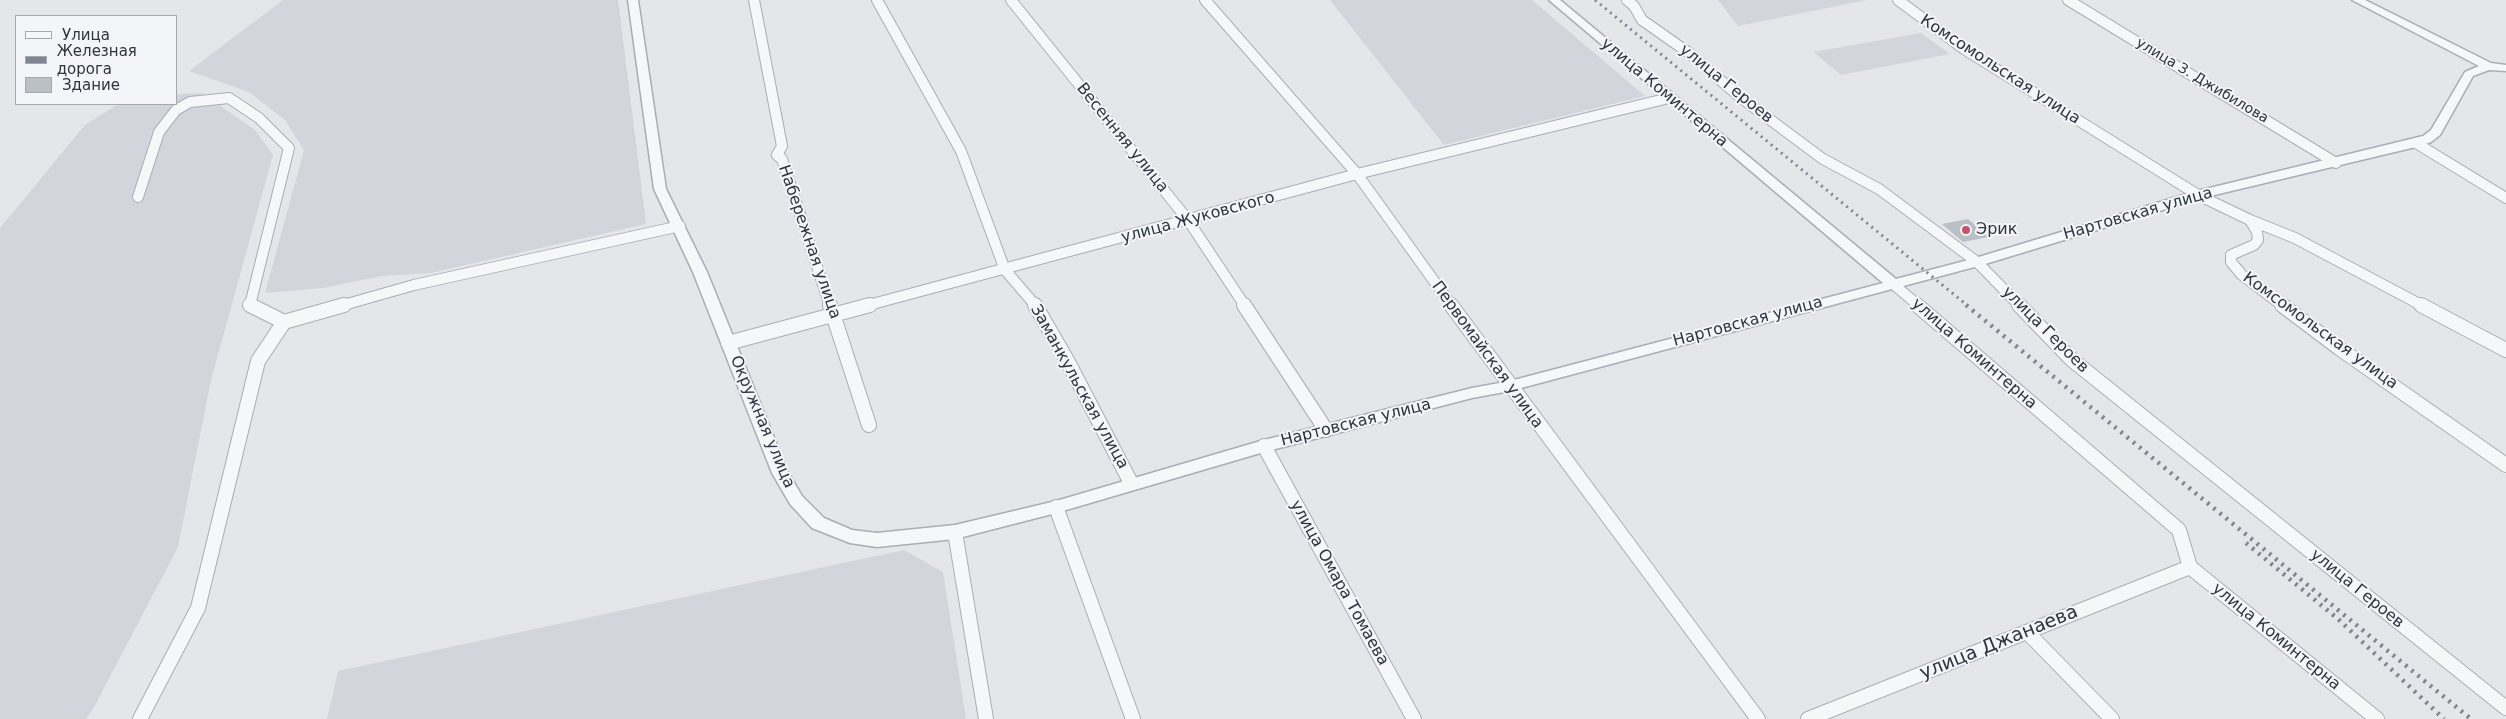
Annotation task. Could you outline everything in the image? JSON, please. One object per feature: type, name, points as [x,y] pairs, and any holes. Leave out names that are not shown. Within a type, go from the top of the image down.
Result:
[{"type":"street","name":"Окружная улица","points":[[633,0],[660,189],[680,226],[780,473],[796,500],[818,523],[850,536],[877,540],[902,539],[954,532]]},
{"type":"street","name":"Набережная улица","points":[[754,0],[782,146],[777,155],[782,159],[869,424]]},
{"type":"street","name":"Заманкульская улица","points":[[877,0],[961,150],[1006,270],[1034,303],[1068,362],[1131,483]]},
{"type":"street","name":"Весенняя улица","points":[[1011,0],[1188,220],[1326,430]]},
{"type":"street","name":"Первомайская улица","points":[[1205,0],[1357,174],[1510,386],[1758,719]]},
{"type":"street","name":"улица Коминтерна","points":[[1554,0],[1892,283],[2179,530],[2190,567],[2377,719]]},
{"type":"street","name":"улица Героев","points":[[1626,0],[1634,6],[1642,20],[1688,53],[1740,97],[1796,139],[1824,159],[1879,189],[1977,262],[2071,360],[2506,708]]},
{"type":"street","name":"Комсомольская улица","points":[[1898,0],[1964,49],[2198,195],[2250,220],[2257,232],[2258,240],[2254,245],[2231,255],[2231,262],[2242,275],[2339,348],[2506,465]]},
{"type":"street","name":"улица З. Джибилова","points":[[2068,0],[2336,163]]},
{"type":"street","points":[[2357,0],[2488,66],[2506,68]]},
{"type":"street","name":"Нартовская улица","points":[[954,532],[1056,506],[1264,446],[1472,393],[1510,386],[1892,283],[1977,262],[2198,195],[2416,143],[2427,139],[2436,132],[2466,78],[2475,71],[2488,66]]},
{"type":"street","points":[[138,197],[158,132],[176,110],[190,102],[229,98],[259,118],[289,148],[250,305],[284,322]]},
{"type":"street","name":"улица Жуковского","points":[[728,343],[1006,270],[1357,174],[1669,98]]},
{"type":"street","points":[[2416,143],[2506,198]]},
{"type":"street","points":[[2250,220],[2295,238],[2506,350]]},
{"type":"street","points":[[140,719],[198,608],[258,361],[284,322],[414,285],[680,226]]},
{"type":"street","name":"улица Омара Томаева","points":[[1264,446],[1414,719]]},
{"type":"street","points":[[1056,506],[1133,719]]},
{"type":"street","points":[[954,532],[986,719]]},
{"type":"street","name":"улица Джанаева","points":[[1808,719],[2190,567]]},
{"type":"street","points":[[2027,632],[2112,719]]},
{"type":"shaded area","points":[[283,0],[618,0],[646,224],[431,273],[382,276],[323,288],[265,293],[304,150],[285,120],[249,92],[189,71]]},
{"type":"shaded area","points":[[1330,0],[1532,0],[1645,96],[1444,145]]},
{"type":"shaded area","points":[[1718,0],[1867,0],[1738,26]]},
{"type":"shaded area","points":[[1921,33],[1950,54],[1841,75],[1813,52]]},
{"type":"shaded area","points":[[202,93],[255,130],[273,155],[211,380],[178,547],[86,719],[0,719],[0,228],[85,125],[116,105],[178,105],[178,94]]},
{"type":"shaded area","points":[[904,550],[943,572],[966,719],[327,719],[338,671]]},
{"type":"building","name":"Эрик","points":[[1968,219],[1989,237],[1963,242],[1942,224]]},
{"type":"railway","points":[[1595,0],[1968,306]]},
{"type":"railway","points":[[1966,305],[2471,719]]},
{"type":"railway","points":[[2246,543],[2338,619],[2444,719]]},
{"type":"place","name":"Эрик","points":[[1966,230]]}]
